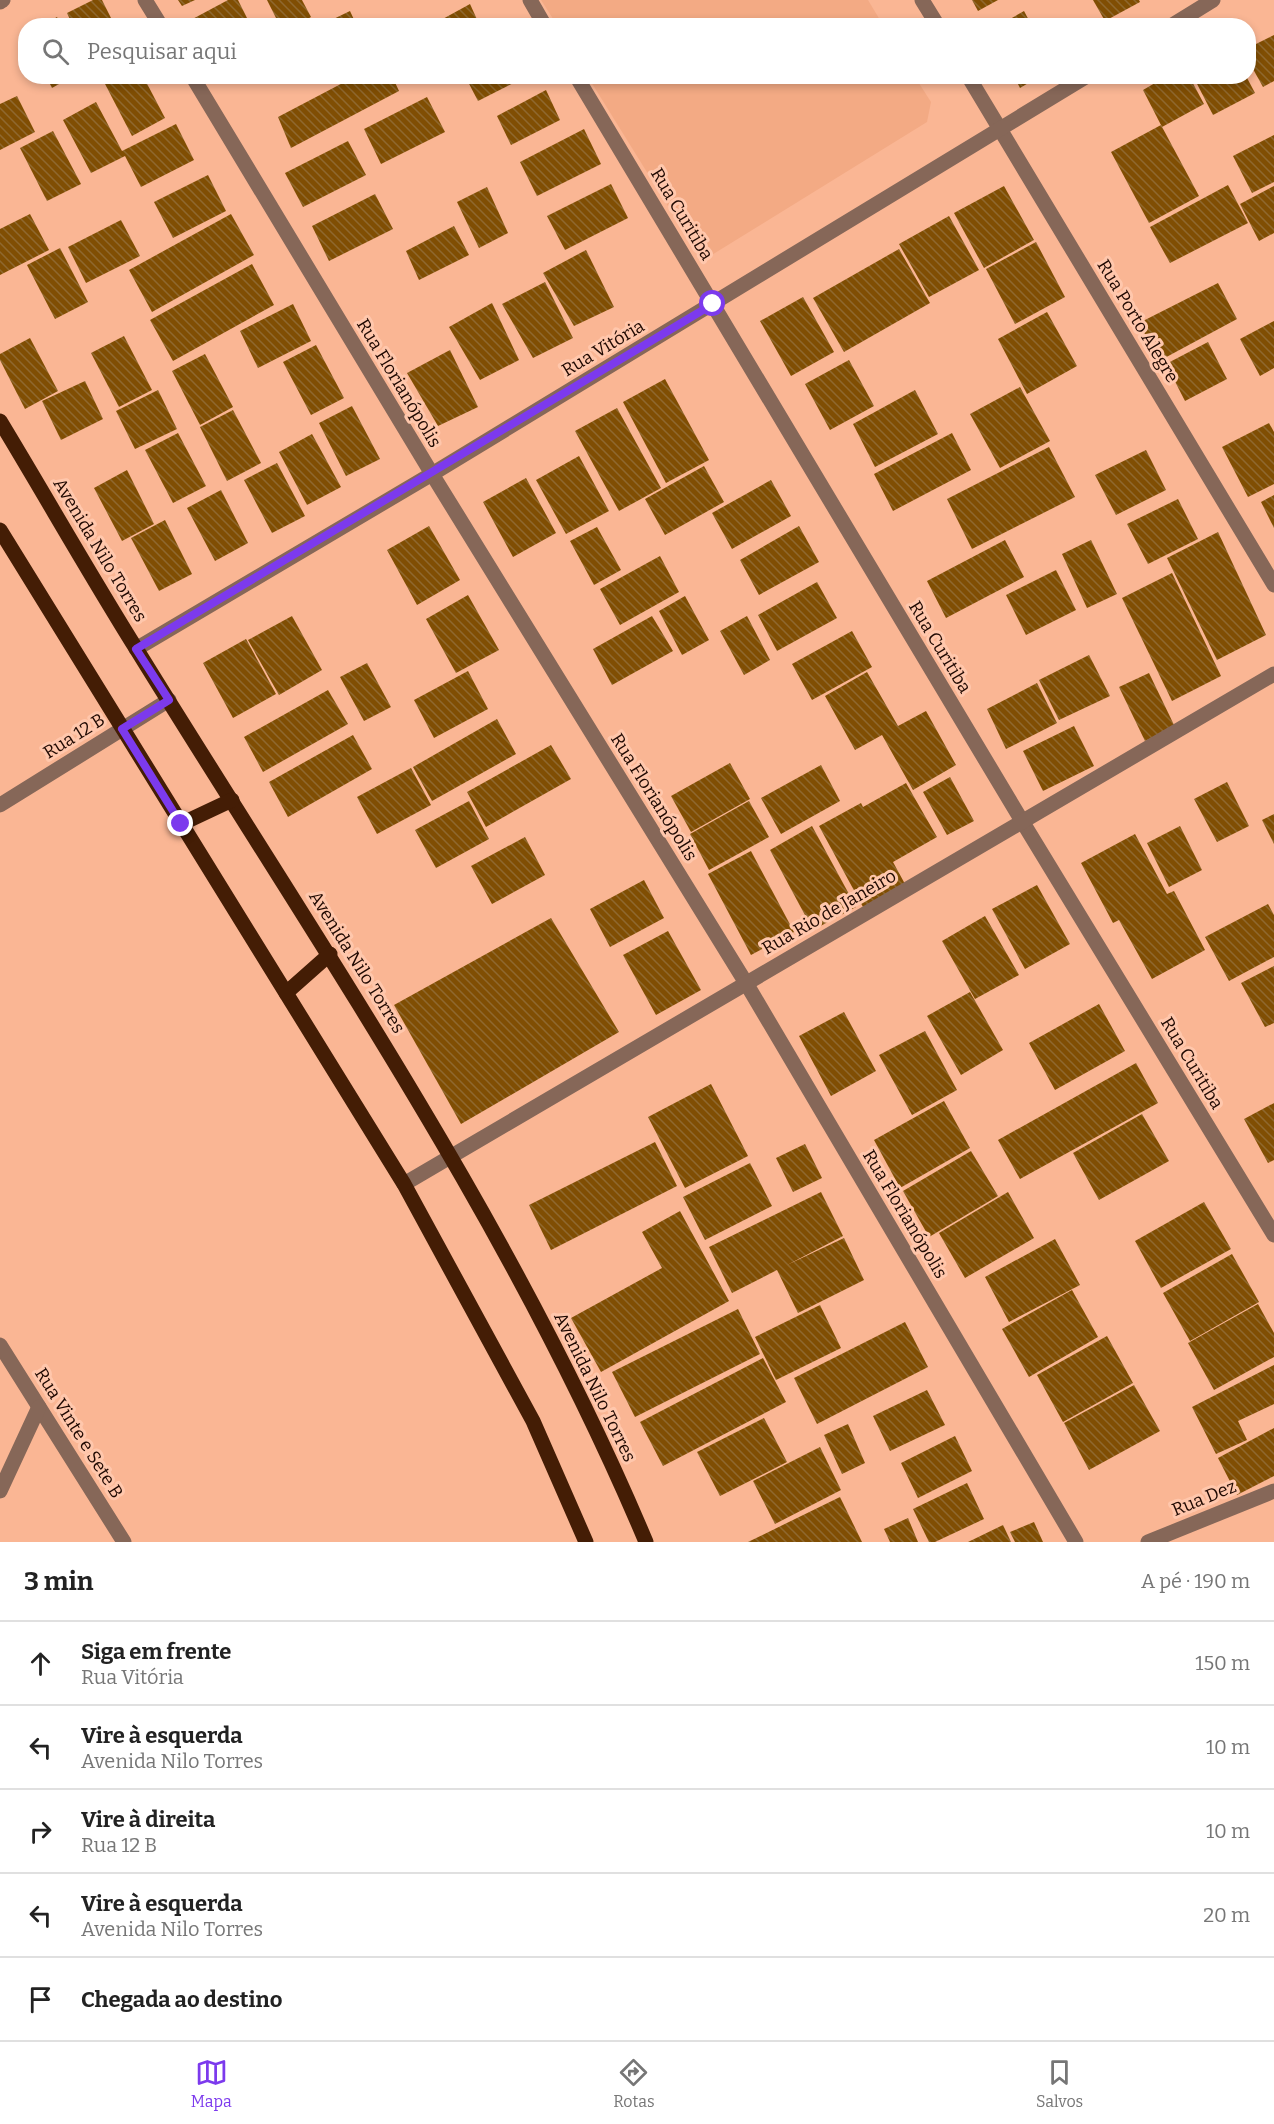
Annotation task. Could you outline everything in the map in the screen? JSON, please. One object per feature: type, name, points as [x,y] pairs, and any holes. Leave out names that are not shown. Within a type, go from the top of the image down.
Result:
[{"type":"main road","name":"Avenida Nilo Torres","points":[[0,421],[136,649],[330,954],[452,1155],[560,1356],[646,1542]]},
{"type":"main road","points":[[0,530],[404,1184],[533,1421],[586,1542]]},
{"type":"main road","points":[[181,824],[232,800]]},
{"type":"main road","points":[[286,993],[330,954]]},
{"type":"street","points":[[146,0],[156,18]]},
{"type":"street","points":[[530,0],[540,18]]},
{"type":"street","points":[[922,0],[933,18]]},
{"type":"street","points":[[1184,18],[1213,0]]},
{"type":"street","name":"Rua Florianópolis","points":[[197,84],[432,474],[746,983],[1076,1542]]},
{"type":"street","name":"Rua Curitiba","points":[[581,84],[1022,821],[1274,1235]]},
{"type":"street","name":"Rua Porto Alegre","points":[[973,84],[1274,585]]},
{"type":"street","name":"Rua Vitória","points":[[136,649],[432,474],[1074,84]]},
{"type":"street","name":"Rua Rio de Janeiro","points":[[404,1184],[1274,674]]},
{"type":"street","name":"Rua 12 B","points":[[0,805],[169,700]]},
{"type":"street","name":"Rua Vinte e Sete B","points":[[0,1345],[124,1542]]},
{"type":"street","points":[[0,1491],[39,1407]]},
{"type":"street","name":"Rua Dez","points":[[1148,1542],[1274,1491]]},
{"type":"shaded area","points":[[541,0],[868,0],[879,18],[553,18]]},
{"type":"shaded area","points":[[592,84],[919,84],[931,102],[927,122],[702,261]]},
{"type":"building","points":[[93,0],[102,0],[111,18],[69,18],[67,13]]},
{"type":"building","points":[[178,0],[195,0],[182,6]]},
{"type":"building","points":[[228,0],[238,0],[247,18],[194,18]]},
{"type":"building","points":[[267,0],[302,0],[311,17],[309,18],[276,18]]},
{"type":"building","points":[[972,0],[998,0],[978,11]]},
{"type":"building","points":[[1093,0],[1139,0],[1140,2],[1111,18],[1103,18]]},
{"type":"building","points":[[470,4],[476,18],[445,18]]},
{"type":"building","points":[[350,11],[353,18],[336,18]]},
{"type":"building","points":[[1024,11],[1028,18],[1012,18]]},
{"type":"building","points":[[1274,35],[1274,81],[1263,87],[1256,74],[1256,44]]},
{"type":"building","points":[[105,84],[147,84],[165,118],[132,136]]},
{"type":"building","points":[[341,84],[396,84],[399,91],[291,148],[278,117]]},
{"type":"building","points":[[469,84],[511,84],[478,101]]},
{"type":"building","points":[[1153,84],[1193,84],[1204,104],[1162,127],[1143,90]]},
{"type":"building","points":[[1197,84],[1250,84],[1255,93],[1213,115]]},
{"type":"building","points":[[546,90],[560,120],[511,145],[497,116]]},
{"type":"building","points":[[17,96],[35,132],[0,150],[0,104]]},
{"type":"building","points":[[427,97],[445,132],[381,164],[364,129]]},
{"type":"building","points":[[96,102],[122,151],[176,124],[194,160],[141,187],[125,156],[91,173],[63,120]]},
{"type":"building","points":[[1161,125],[1199,196],[1149,223],[1111,152]]},
{"type":"building","points":[[584,129],[601,164],[537,196],[520,162]]},
{"type":"building","points":[[53,131],[81,184],[47,201],[20,148]]},
{"type":"building","points":[[1274,135],[1274,182],[1252,193],[1233,156]]},
{"type":"building","points":[[348,141],[366,175],[303,207],[285,173]]},
{"type":"building","points":[[208,175],[226,211],[173,238],[154,202]]},
{"type":"building","points":[[611,184],[628,218],[565,250],[547,216]]},
{"type":"building","points":[[1228,185],[1248,223],[1170,263],[1150,227]]},
{"type":"building","points":[[1004,186],[1034,240],[984,268],[954,213]]},
{"type":"building","points":[[1274,186],[1274,233],[1259,241],[1240,204]]},
{"type":"building","points":[[487,187],[508,233],[479,248],[457,202]]},
{"type":"building","points":[[375,194],[393,229],[329,261],[312,226]]},
{"type":"building","points":[[30,214],[49,250],[0,275],[0,229]]},
{"type":"building","points":[[231,214],[254,255],[152,312],[129,270]]},
{"type":"building","points":[[949,216],[979,270],[929,297],[899,244]]},
{"type":"building","points":[[121,220],[140,256],[86,283],[68,247]]},
{"type":"building","points":[[454,226],[469,255],[419,280],[406,251]]},
{"type":"building","points":[[1036,242],[1065,297],[1015,324],[986,269]]},
{"type":"building","points":[[60,248],[88,302],[55,319],[27,265]]},
{"type":"building","points":[[899,249],[930,303],[844,352],[813,298]]},
{"type":"building","points":[[586,250],[614,307],[574,326],[543,273]]},
{"type":"building","points":[[252,264],[274,305],[173,361],[150,320]]},
{"type":"building","points":[[545,282],[573,338],[533,358],[502,304]]},
{"type":"building","points":[[1218,283],[1237,319],[1159,361],[1139,323]]},
{"type":"building","points":[[803,297],[834,352],[791,376],[760,321]]},
{"type":"building","points":[[492,303],[519,360],[480,380],[449,327]]},
{"type":"building","points":[[293,304],[311,341],[258,368],[240,331]]},
{"type":"building","points":[[1047,312],[1077,366],[1027,394],[998,339]]},
{"type":"building","points":[[1274,321],[1274,368],[1260,376],[1240,339]]},
{"type":"building","points":[[124,336],[152,390],[119,407],[91,353]]},
{"type":"building","points":[[30,338],[58,391],[25,409],[0,360],[0,354]]},
{"type":"building","points":[[1208,342],[1227,379],[1185,401],[1166,364]]},
{"type":"building","points":[[316,345],[344,398],[311,415],[283,362]]},
{"type":"building","points":[[450,350],[478,407],[438,426],[407,373]]},
{"type":"building","points":[[205,354],[233,407],[200,425],[172,371]]},
{"type":"building","points":[[849,360],[874,406],[830,430],[805,384]]},
{"type":"building","points":[[665,379],[709,460],[666,483],[623,402]]},
{"type":"building","points":[[85,381],[103,419],[61,440],[42,401]]},
{"type":"building","points":[[1020,387],[1050,441],[1000,468],[970,414]]},
{"type":"building","points":[[158,390],[177,429],[135,449],[116,411]]},
{"type":"building","points":[[915,390],[938,434],[875,467],[853,424]]},
{"type":"building","points":[[352,406],[380,459],[346,476],[319,423]]},
{"type":"building","points":[[617,408],[661,488],[619,511],[575,431]]},
{"type":"building","points":[[233,410],[261,463],[227,481],[200,427]]},
{"type":"building","points":[[1269,423],[1274,432],[1274,484],[1248,497],[1222,447]]},
{"type":"building","points":[[178,433],[206,486],[173,503],[145,450]]},
{"type":"building","points":[[952,433],[971,470],[893,511],[874,474]]},
{"type":"building","points":[[312,434],[341,487],[307,505],[279,452]]},
{"type":"building","points":[[1049,447],[1075,497],[972,549],[947,499]]},
{"type":"building","points":[[1146,450],[1166,490],[1116,515],[1095,475]]},
{"type":"building","points":[[579,456],[609,511],[566,534],[536,480]]},
{"type":"building","points":[[277,463],[305,516],[272,533],[244,480]]},
{"type":"building","points":[[704,466],[724,502],[665,535],[645,499]]},
{"type":"building","points":[[127,470],[154,524],[122,541],[94,488]]},
{"type":"building","points":[[526,478],[556,533],[513,557],[483,502]]},
{"type":"building","points":[[771,480],[791,516],[732,549],[712,513]]},
{"type":"building","points":[[221,490],[248,543],[215,561],[187,508]]},
{"type":"building","points":[[1274,495],[1274,528],[1261,502]]},
{"type":"building","points":[[1178,499],[1198,539],[1148,564],[1127,524]]},
{"type":"building","points":[[165,520],[192,574],[159,591],[131,538]]},
{"type":"building","points":[[429,526],[460,580],[417,605],[387,550]]},
{"type":"building","points":[[799,526],[819,562],[759,595],[740,560]]},
{"type":"building","points":[[597,527],[621,570],[594,585],[570,541]]},
{"type":"building","points":[[1218,532],[1266,635],[1217,660],[1167,558]]},
{"type":"building","points":[[1005,540],[1024,577],[946,618],[927,581]]},
{"type":"building","points":[[1091,540],[1117,594],[1087,608],[1062,554]]},
{"type":"building","points":[[660,556],[679,592],[620,625],[600,589]]},
{"type":"building","points":[[1056,570],[1076,610],[1026,635],[1006,595]]},
{"type":"building","points":[[1172,573],[1221,676],[1172,701],[1122,598]]},
{"type":"building","points":[[817,582],[837,618],[777,651],[758,615]]},
{"type":"building","points":[[468,595],[499,650],[456,673],[426,619]]},
{"type":"building","points":[[685,596],[709,640],[682,655],[659,611]]},
{"type":"building","points":[[292,616],[322,670],[279,695],[248,640]]},
{"type":"building","points":[[652,616],[673,651],[612,685],[593,649]]},
{"type":"building","points":[[747,616],[770,660],[744,675],[720,631]]},
{"type":"building","points":[[852,631],[872,667],[812,700],[792,664]]},
{"type":"building","points":[[246,639],[276,694],[233,718],[203,663]]},
{"type":"building","points":[[1089,655],[1110,696],[1059,720],[1039,680]]},
{"type":"building","points":[[367,663],[391,707],[364,721],[340,677]]},
{"type":"building","points":[[468,671],[488,709],[434,738],[414,700]]},
{"type":"building","points":[[867,672],[898,726],[926,711],[956,765],[913,790],[882,735],[855,750],[825,696]]},
{"type":"building","points":[[1149,673],[1175,727],[1145,741],[1119,687]]},
{"type":"building","points":[[1037,683],[1057,723],[1006,749],[987,709]]},
{"type":"building","points":[[328,690],[348,724],[263,772],[244,737]]},
{"type":"building","points":[[497,719],[516,754],[432,801],[413,767]]},
{"type":"building","points":[[1074,726],[1094,766],[1043,791],[1023,751]]},
{"type":"building","points":[[353,735],[372,769],[288,817],[269,782]]},
{"type":"building","points":[[551,745],[571,779],[486,827],[467,792]]},
{"type":"building","points":[[730,763],[750,799],[691,832],[671,796]]},
{"type":"building","points":[[821,765],[840,801],[781,834],[761,798]]},
{"type":"building","points":[[411,768],[431,805],[377,834],[357,797]]},
{"type":"building","points":[[950,777],[974,821],[947,835],[923,792]]},
{"type":"building","points":[[1227,782],[1249,826],[1217,842],[1194,799]]},
{"type":"building","points":[[906,783],[937,837],[893,862],[905,884],[863,907],[819,826],[861,803],[863,807]]},
{"type":"building","points":[[469,801],[489,839],[436,868],[415,830]]},
{"type":"building","points":[[749,801],[769,837],[709,870],[690,834]]},
{"type":"building","points":[[1274,814],[1274,844],[1262,820]]},
{"type":"building","points":[[812,826],[856,907],[813,930],[770,850]]},
{"type":"building","points":[[1180,826],[1202,870],[1169,887],[1147,843]]},
{"type":"building","points":[[1135,834],[1167,894],[1174,891],[1205,950],[1152,979],[1119,920],[1113,923],[1081,863]]},
{"type":"building","points":[[525,837],[545,875],[492,904],[471,866]]},
{"type":"building","points":[[751,851],[794,932],[751,955],[708,874]]},
{"type":"building","points":[[644,880],[664,918],[610,947],[590,909]]},
{"type":"building","points":[[1037,885],[1070,944],[1025,969],[992,909]]},
{"type":"building","points":[[1268,904],[1274,915],[1274,957],[1229,981],[1205,937]]},
{"type":"building","points":[[985,916],[1019,975],[975,999],[942,941]]},
{"type":"building","points":[[551,918],[619,1032],[461,1124],[394,1005]]},
{"type":"building","points":[[668,931],[701,990],[656,1015],[623,955]]},
{"type":"building","points":[[1274,966],[1274,1023],[1265,1027],[1241,983]]},
{"type":"building","points":[[970,992],[1003,1050],[961,1075],[927,1016]]},
{"type":"building","points":[[1099,1004],[1125,1051],[1055,1090],[1029,1043]]},
{"type":"building","points":[[844,1012],[876,1071],[831,1096],[799,1036]]},
{"type":"building","points":[[925,1031],[957,1090],[912,1115],[879,1055]]},
{"type":"building","points":[[1136,1063],[1158,1103],[1020,1179],[998,1140]]},
{"type":"building","points":[[711,1084],[748,1156],[685,1188],[648,1117]]},
{"type":"building","points":[[944,1101],[970,1148],[900,1188],[874,1140]]},
{"type":"building","points":[[1274,1103],[1274,1160],[1268,1163],[1244,1119]]},
{"type":"building","points":[[1142,1114],[1169,1161],[1099,1200],[1073,1153]]},
{"type":"building","points":[[655,1142],[677,1186],[551,1250],[529,1205]]},
{"type":"building","points":[[805,1144],[822,1178],[793,1192],[776,1158]]},
{"type":"building","points":[[971,1151],[998,1196],[929,1237],[903,1191]]},
{"type":"building","points":[[750,1163],[772,1206],[705,1240],[683,1197]]},
{"type":"building","points":[[821,1192],[843,1236],[787,1265],[844,1238],[864,1280],[798,1313],[777,1270],[732,1293],[709,1247]]},
{"type":"building","points":[[1008,1192],[1034,1238],[965,1278],[939,1233]]},
{"type":"building","points":[[1204,1202],[1231,1249],[1161,1288],[1135,1241]]},
{"type":"building","points":[[680,1211],[729,1301],[601,1372],[571,1318],[662,1268],[642,1232]]},
{"type":"building","points":[[1055,1239],[1080,1285],[1009,1322],[985,1277]]},
{"type":"building","points":[[1232,1254],[1259,1302],[1190,1341],[1163,1293]]},
{"type":"building","points":[[1072,1290],[1098,1337],[1029,1377],[1002,1329]]},
{"type":"building","points":[[1258,1304],[1274,1333],[1274,1357],[1214,1390],[1188,1343]]},
{"type":"building","points":[[820,1305],[841,1348],[776,1380],[755,1337]]},
{"type":"building","points":[[738,1309],[760,1354],[635,1417],[612,1372]]},
{"type":"building","points":[[905,1322],[928,1367],[817,1424],[794,1378]]},
{"type":"building","points":[[1107,1336],[1133,1383],[1063,1422],[1037,1375]]},
{"type":"building","points":[[763,1358],[786,1402],[663,1466],[640,1422]]},
{"type":"building","points":[[1274,1365],[1274,1404],[1238,1421],[1247,1440],[1216,1454],[1192,1407]]},
{"type":"building","points":[[1134,1385],[1160,1431],[1089,1470],[1064,1423]]},
{"type":"building","points":[[927,1390],[945,1425],[890,1451],[873,1416]]},
{"type":"building","points":[[764,1418],[787,1462],[720,1496],[697,1452]]},
{"type":"building","points":[[848,1424],[865,1463],[842,1474],[824,1435]]},
{"type":"building","points":[[1274,1428],[1274,1476],[1237,1495],[1218,1458]]},
{"type":"building","points":[[955,1436],[972,1471],[918,1498],[901,1463]]},
{"type":"building","points":[[820,1447],[841,1490],[775,1524],[753,1481]]},
{"type":"building","points":[[967,1483],[984,1519],[935,1542],[929,1542],[913,1509]]},
{"type":"building","points":[[840,1497],[862,1542],[748,1542]]},
{"type":"building","points":[[908,1518],[918,1542],[890,1542],[884,1529]]},
{"type":"building","points":[[1034,1522],[1043,1542],[1015,1542],[1010,1532]]},
{"type":"building","points":[[1003,1525],[1011,1542],[968,1542]]},
{"type":"route","points":[[181,824],[122,729],[169,700],[136,649],[713,304]]}]
